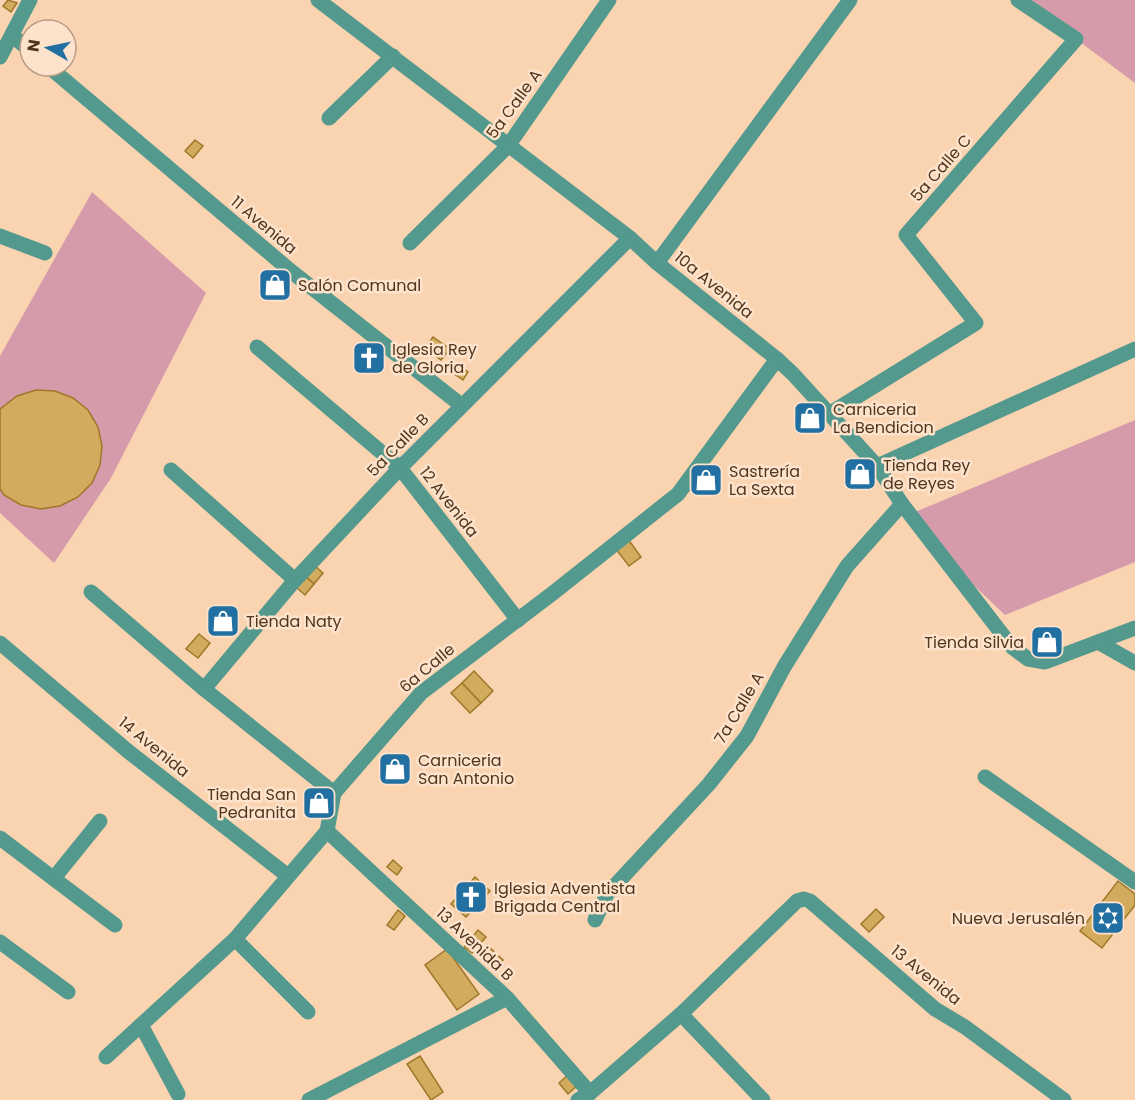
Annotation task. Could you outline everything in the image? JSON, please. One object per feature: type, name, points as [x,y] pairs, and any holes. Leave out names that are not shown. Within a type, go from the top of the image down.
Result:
[{"type":"street","points":[[0,57],[30,0]]},
{"type":"street","name":"10a Avenida","points":[[318,0],[630,238],[777,359],[877,466],[902,504],[1012,647],[1028,659],[1045,662],[1098,642]]},
{"type":"street","name":"5a Calle A","points":[[410,243],[508,146],[609,0]]},
{"type":"street","points":[[657,262],[850,0]]},
{"type":"street","name":"5a Calle C","points":[[829,414],[976,323],[906,235],[1076,39],[1018,0]]},
{"type":"street","points":[[12,35],[18,40]]},
{"type":"street","points":[[329,117],[393,56]]},
{"type":"street","name":"11 Avenida","points":[[62,78],[292,272],[461,405]]},
{"type":"street","points":[[0,236],[45,253]]},
{"type":"street","name":"5a Calle B","points":[[204,689],[295,580],[400,468],[630,238]]},
{"type":"street","name":"12 Avenida","points":[[257,347],[400,468],[518,620]]},
{"type":"street","points":[[877,466],[1135,349]]},
{"type":"street","name":"6a Calle","points":[[334,793],[421,693],[678,494],[777,359]]},
{"type":"street","points":[[171,470],[295,580]]},
{"type":"street","name":"7a Calle A","points":[[595,920],[607,894],[709,783],[747,736],[781,671],[847,566],[902,504]]},
{"type":"street","points":[[91,592],[204,689],[334,793],[327,831],[235,939],[106,1057]]},
{"type":"street","points":[[1098,642],[1135,628]]},
{"type":"street","points":[[1098,642],[1135,663]]},
{"type":"street","name":"14 Avenida","points":[[0,643],[129,752],[288,876]]},
{"type":"street","points":[[986,777],[1135,882]]},
{"type":"street","points":[[54,878],[100,821]]},
{"type":"street","name":"13 Avenida B","points":[[327,831],[507,998],[584,1097]]},
{"type":"street","points":[[0,838],[115,924]]},
{"type":"street","name":"13 Avenida","points":[[681,1014],[797,901],[804,899],[935,1009],[965,1027],[1064,1100]]},
{"type":"street","points":[[235,939],[308,1012]]},
{"type":"street","points":[[0,942],[68,992]]},
{"type":"street","points":[[309,1100],[507,998]]},
{"type":"street","points":[[584,1097],[681,1014],[763,1100]]},
{"type":"street","points":[[141,1025],[178,1094]]},
{"type":"shaded area","points":[[1018,0],[1135,0],[1135,83],[1076,39]]},
{"type":"shaded area","points":[[92,192],[206,293],[111,478],[54,563],[0,513],[0,356]]},
{"type":"shaded area","points":[[1135,420],[1135,562],[1005,615],[962,574],[915,512]]},
{"type":"building","points":[[8,0],[17,3],[11,12],[3,6]]},
{"type":"building","points":[[195,140],[203,146],[193,158],[185,151]]},
{"type":"building","name":"Salón Comunal","points":[[271,272],[288,285],[279,298],[261,284]]},
{"type":"building","points":[[433,337],[450,349],[441,360],[425,348]]},
{"type":"building","name":"Iglesia Rey de Gloria","points":[[367,345],[382,358],[372,370],[357,357]]},
{"type":"building","points":[[459,365],[468,372],[463,380],[453,373]]},
{"type":"building","points":[[36,390],[55,391],[73,398],[88,410],[98,427],[102,446],[100,465],[92,483],[78,497],[60,506],[41,509],[21,505],[4,495],[0,489],[0,409],[17,396]]},
{"type":"building","name":"Carniceria La Bendicion","points":[[811,409],[818,416],[808,426],[801,419]]},
{"type":"building","name":"Tienda Rey de Reyes","points":[[862,460],[874,475],[858,487],[846,473]]},
{"type":"building","name":"Sastrería La Sexta","points":[[706,469],[717,478],[706,491],[695,482]]},
{"type":"building","points":[[628,539],[641,557],[629,566],[615,548]]},
{"type":"building","points":[[314,565],[323,573],[314,584],[305,576]]},
{"type":"building","points":[[305,576],[314,584],[305,595],[296,587]]},
{"type":"building","name":"Tienda Naty","points":[[221,611],[232,621],[224,631],[213,621]]},
{"type":"building","name":"Tienda Silvia","points":[[1051,632],[1057,646],[1044,651],[1038,638]]},
{"type":"building","points":[[199,634],[210,643],[198,658],[186,649]]},
{"type":"building","points":[[474,671],[493,691],[481,703],[462,683]]},
{"type":"building","points":[[462,683],[481,703],[470,713],[451,693]]},
{"type":"building","name":"Carniceria San Antonio","points":[[395,758],[406,769],[396,781],[384,770]]},
{"type":"building","name":"Tienda San Pedranita","points":[[318,793],[329,800],[319,814],[309,807]]},
{"type":"building","points":[[393,860],[402,868],[397,875],[387,867]]},
{"type":"building","name":"Iglesia Adventista Brigada Central","points":[[475,877],[490,891],[466,917],[451,904]]},
{"type":"building","name":"Nueva Jerusalén","points":[[1118,881],[1135,894],[1135,905],[1102,948],[1080,931]]},
{"type":"building","points":[[876,909],[884,917],[869,932],[861,924]]},
{"type":"building","points":[[398,910],[405,916],[394,930],[387,925]]},
{"type":"building","points":[[478,930],[486,937],[472,953],[464,947]]},
{"type":"building","points":[[487,945],[503,960],[494,969],[478,955]]},
{"type":"building","points":[[447,949],[479,994],[457,1010],[425,965]]},
{"type":"building","points":[[420,1056],[443,1092],[431,1100],[407,1064]]},
{"type":"building","points":[[569,1074],[578,1085],[568,1094],[559,1083]]},
{"type":"place","name":"Salón Comunal","points":[[275,285]]},
{"type":"place","name":"Iglesia Rey de Gloria","points":[[369,358]]},
{"type":"place","name":"Carniceria La Bendicion","points":[[810,418]]},
{"type":"place","name":"Tienda Rey de Reyes","points":[[860,474]]},
{"type":"place","name":"Sastrería La Sexta","points":[[706,480]]},
{"type":"place","name":"Tienda Naty","points":[[223,621]]},
{"type":"place","name":"Tienda Silvia","points":[[1047,642]]},
{"type":"place","name":"Carniceria San Antonio","points":[[395,769]]},
{"type":"place","name":"Tienda San Pedranita","points":[[319,803]]},
{"type":"place","name":"Iglesia Adventista Brigada Central","points":[[471,897]]},
{"type":"place","name":"Nueva Jerusalén","points":[[1108,918]]}]
